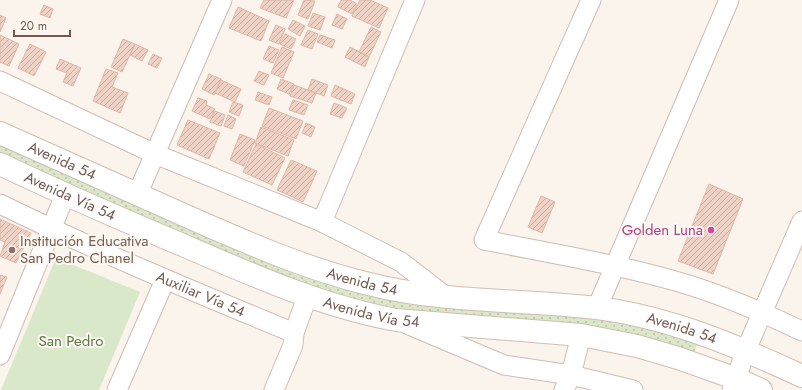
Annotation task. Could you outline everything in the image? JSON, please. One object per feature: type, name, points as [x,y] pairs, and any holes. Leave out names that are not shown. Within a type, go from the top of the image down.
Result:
[{"type":"main road","name":"Avenida 54","points":[[0,132],[137,195],[279,256],[328,273],[392,289],[445,296],[597,308],[647,318],[746,350]]},
{"type":"main road","name":"Avenida Vía 54","points":[[0,164],[65,195],[256,277],[307,297],[396,320],[464,327],[581,335],[644,348],[696,364],[734,384],[761,390]]},
{"type":"main road","points":[[746,350],[802,376]]},
{"type":"street","points":[[137,195],[222,0]]},
{"type":"street","points":[[322,222],[415,0]]},
{"type":"street","points":[[591,0],[484,240],[616,266],[692,286],[762,312],[802,331]]},
{"type":"street","points":[[597,308],[729,0]]},
{"type":"street","points":[[0,81],[155,154],[322,222],[400,262],[445,296]]},
{"type":"street","points":[[0,355],[65,195]]},
{"type":"street","name":"Auxiliar Vía 54","points":[[0,204],[165,280],[294,333]]},
{"type":"street","points":[[734,384],[746,350],[802,220]]},
{"type":"street","points":[[117,390],[165,280]]},
{"type":"street","points":[[274,390],[293,345],[294,333],[307,297]]},
{"type":"street","points":[[396,320],[504,365],[567,383],[633,390]]},
{"type":"street","points":[[567,383],[581,335]]},
{"type":"green space","points":[[0,142],[279,264],[519,310],[625,322],[698,343],[694,352],[661,341],[623,332],[587,327],[402,311],[367,304],[319,290],[153,224],[0,153]]},
{"type":"green space","name":"San Pedro","points":[[56,258],[140,292],[99,390],[1,390]]},
{"type":"building","points":[[264,0],[294,0],[286,18],[260,8]]},
{"type":"building","points":[[304,0],[315,1],[308,19],[298,15]]},
{"type":"building","points":[[341,0],[350,0],[357,4],[352,14],[338,7]]},
{"type":"building","points":[[360,0],[370,0],[388,8],[379,28],[352,16]]},
{"type":"building","points":[[44,5],[53,9],[50,18],[40,14]]},
{"type":"building","points":[[238,7],[269,21],[261,41],[229,28]]},
{"type":"building","points":[[313,13],[325,17],[320,30],[308,26]]},
{"type":"building","points":[[337,14],[347,19],[342,29],[332,25]]},
{"type":"building","points":[[0,15],[6,18],[0,32]]},
{"type":"building","points":[[293,20],[305,26],[300,36],[288,29]]},
{"type":"building","points":[[276,25],[285,29],[279,44],[269,40]]},
{"type":"building","points":[[371,27],[381,32],[369,57],[359,52]]},
{"type":"building","points":[[308,30],[318,34],[312,49],[301,45]]},
{"type":"building","points":[[285,34],[296,39],[291,49],[280,44]]},
{"type":"building","points":[[0,35],[19,44],[9,66],[0,62]]},
{"type":"building","points":[[320,35],[335,40],[332,48],[317,42]]},
{"type":"building","points":[[123,39],[135,44],[122,72],[111,67]]},
{"type":"building","points":[[30,44],[46,52],[34,76],[18,68]]},
{"type":"building","points":[[135,44],[148,50],[142,61],[130,55]]},
{"type":"building","points":[[269,46],[279,50],[273,63],[263,59]]},
{"type":"building","points":[[282,47],[294,52],[283,78],[271,73]]},
{"type":"building","points":[[350,47],[369,57],[365,67],[345,57]]},
{"type":"building","points":[[153,54],[162,58],[157,68],[148,64]]},
{"type":"building","points":[[60,59],[81,68],[73,86],[63,82],[67,73],[56,69]]},
{"type":"building","points":[[106,69],[118,73],[112,87],[128,93],[120,113],[93,101]]},
{"type":"building","points":[[259,71],[269,75],[264,85],[254,81]]},
{"type":"building","points":[[209,74],[221,79],[214,95],[202,89]]},
{"type":"building","points":[[281,79],[294,84],[289,94],[277,89]]},
{"type":"building","points":[[312,79],[328,85],[324,96],[308,90]]},
{"type":"building","points":[[221,80],[241,89],[235,102],[215,93]]},
{"type":"building","points":[[294,85],[316,93],[312,103],[290,96]]},
{"type":"building","points":[[335,85],[355,94],[351,104],[331,96]]},
{"type":"building","points":[[258,92],[272,97],[269,105],[255,100]]},
{"type":"building","points":[[198,98],[207,101],[206,105],[215,109],[210,119],[192,111]]},
{"type":"building","points":[[293,100],[308,105],[304,115],[289,110]]},
{"type":"building","points":[[233,102],[243,105],[239,116],[229,112]]},
{"type":"building","points":[[334,103],[347,108],[342,118],[330,114]]},
{"type":"building","points":[[269,108],[303,121],[296,139],[262,126]]},
{"type":"building","points":[[215,111],[225,115],[221,126],[210,122]]},
{"type":"building","points":[[228,115],[236,119],[232,129],[224,126]]},
{"type":"building","points":[[188,120],[220,133],[209,159],[177,145]]},
{"type":"building","points":[[306,123],[315,127],[311,137],[302,133]]},
{"type":"building","points":[[261,127],[294,140],[288,156],[255,143]]},
{"type":"building","points":[[240,134],[255,140],[244,166],[230,160]]},
{"type":"building","points":[[256,144],[285,158],[272,185],[243,172]]},
{"type":"building","points":[[291,160],[317,171],[303,202],[277,190]]},
{"type":"building","name":"Golden Luna","points":[[709,184],[743,199],[713,274],[678,261]]},
{"type":"building","points":[[541,196],[555,202],[542,233],[528,227]]},
{"type":"building","name":"Institución Educativa San Pedro Chanel","points":[[0,219],[31,233],[16,263],[0,256],[5,242],[0,240]]},
{"type":"building","points":[[0,275],[7,277],[0,294]]},
{"type":"place","name":"Golden Luna","points":[[711,230]]},
{"type":"place","name":"Institución Educativa San Pedro Chanel","points":[[12,250]]}]
